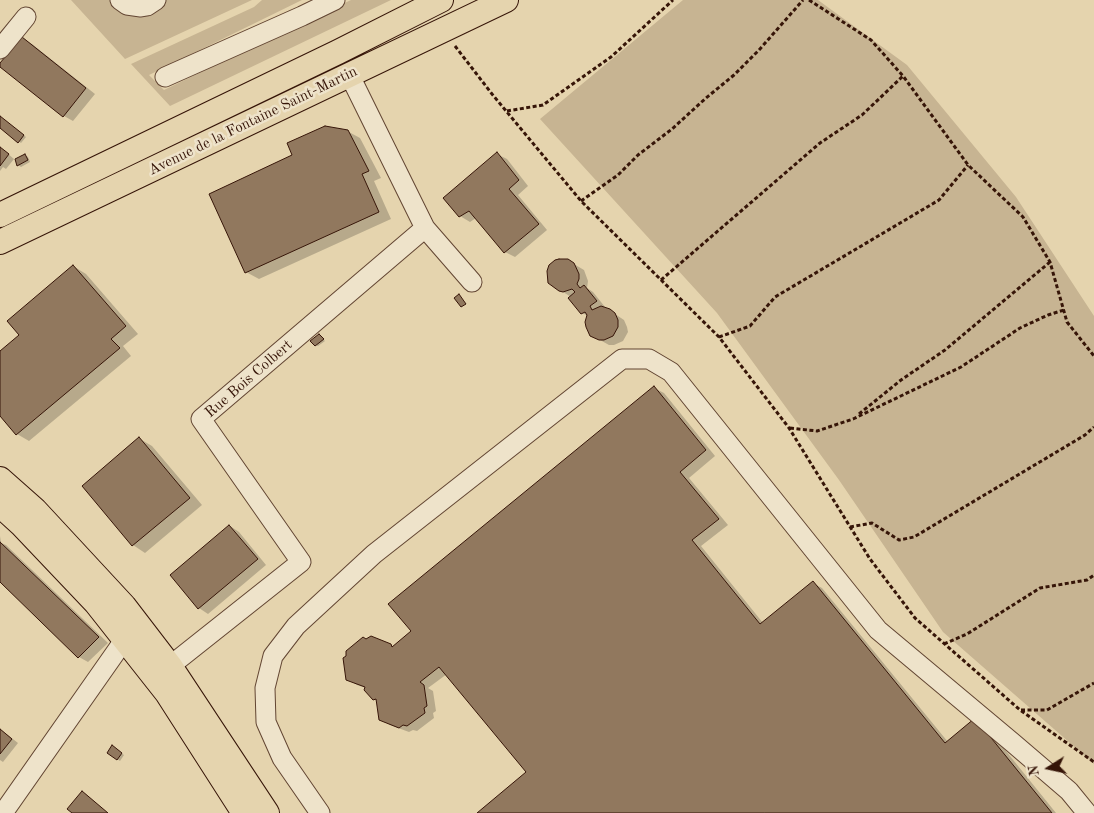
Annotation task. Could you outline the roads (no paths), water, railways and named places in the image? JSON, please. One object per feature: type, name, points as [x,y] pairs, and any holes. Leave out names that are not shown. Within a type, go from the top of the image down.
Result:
[{"type":"main road","name":"Avenue de la Fontaine Saint-Martin","points":[[0,242],[506,0]]},
{"type":"main road","name":"Avenue de la Fontaine Saint-Martin","points":[[0,215],[436,3]]},
{"type":"main road","points":[[436,3],[443,30]]},
{"type":"main road","points":[[338,52],[350,74]]},
{"type":"main road","points":[[0,480],[35,510],[124,606],[170,666],[266,813]]},
{"type":"main road","points":[[0,505],[21,524],[96,603],[167,694],[244,813]]},
{"type":"street","points":[[120,0],[127,5],[141,7],[147,6],[156,0]]},
{"type":"street","points":[[165,77],[335,0]]},
{"type":"street","points":[[0,49],[26,17]]},
{"type":"street","points":[[350,74],[425,228],[472,282]]},
{"type":"street","name":"Rue Bois Colbert","points":[[170,666],[301,562],[201,419],[425,228]]},
{"type":"street","points":[[320,813],[282,758],[266,722],[265,688],[273,656],[296,626],[374,554],[622,359],[649,359],[671,372],[878,630],[1069,791],[1087,813]]},
{"type":"street","points":[[3,813],[124,639]]}]
